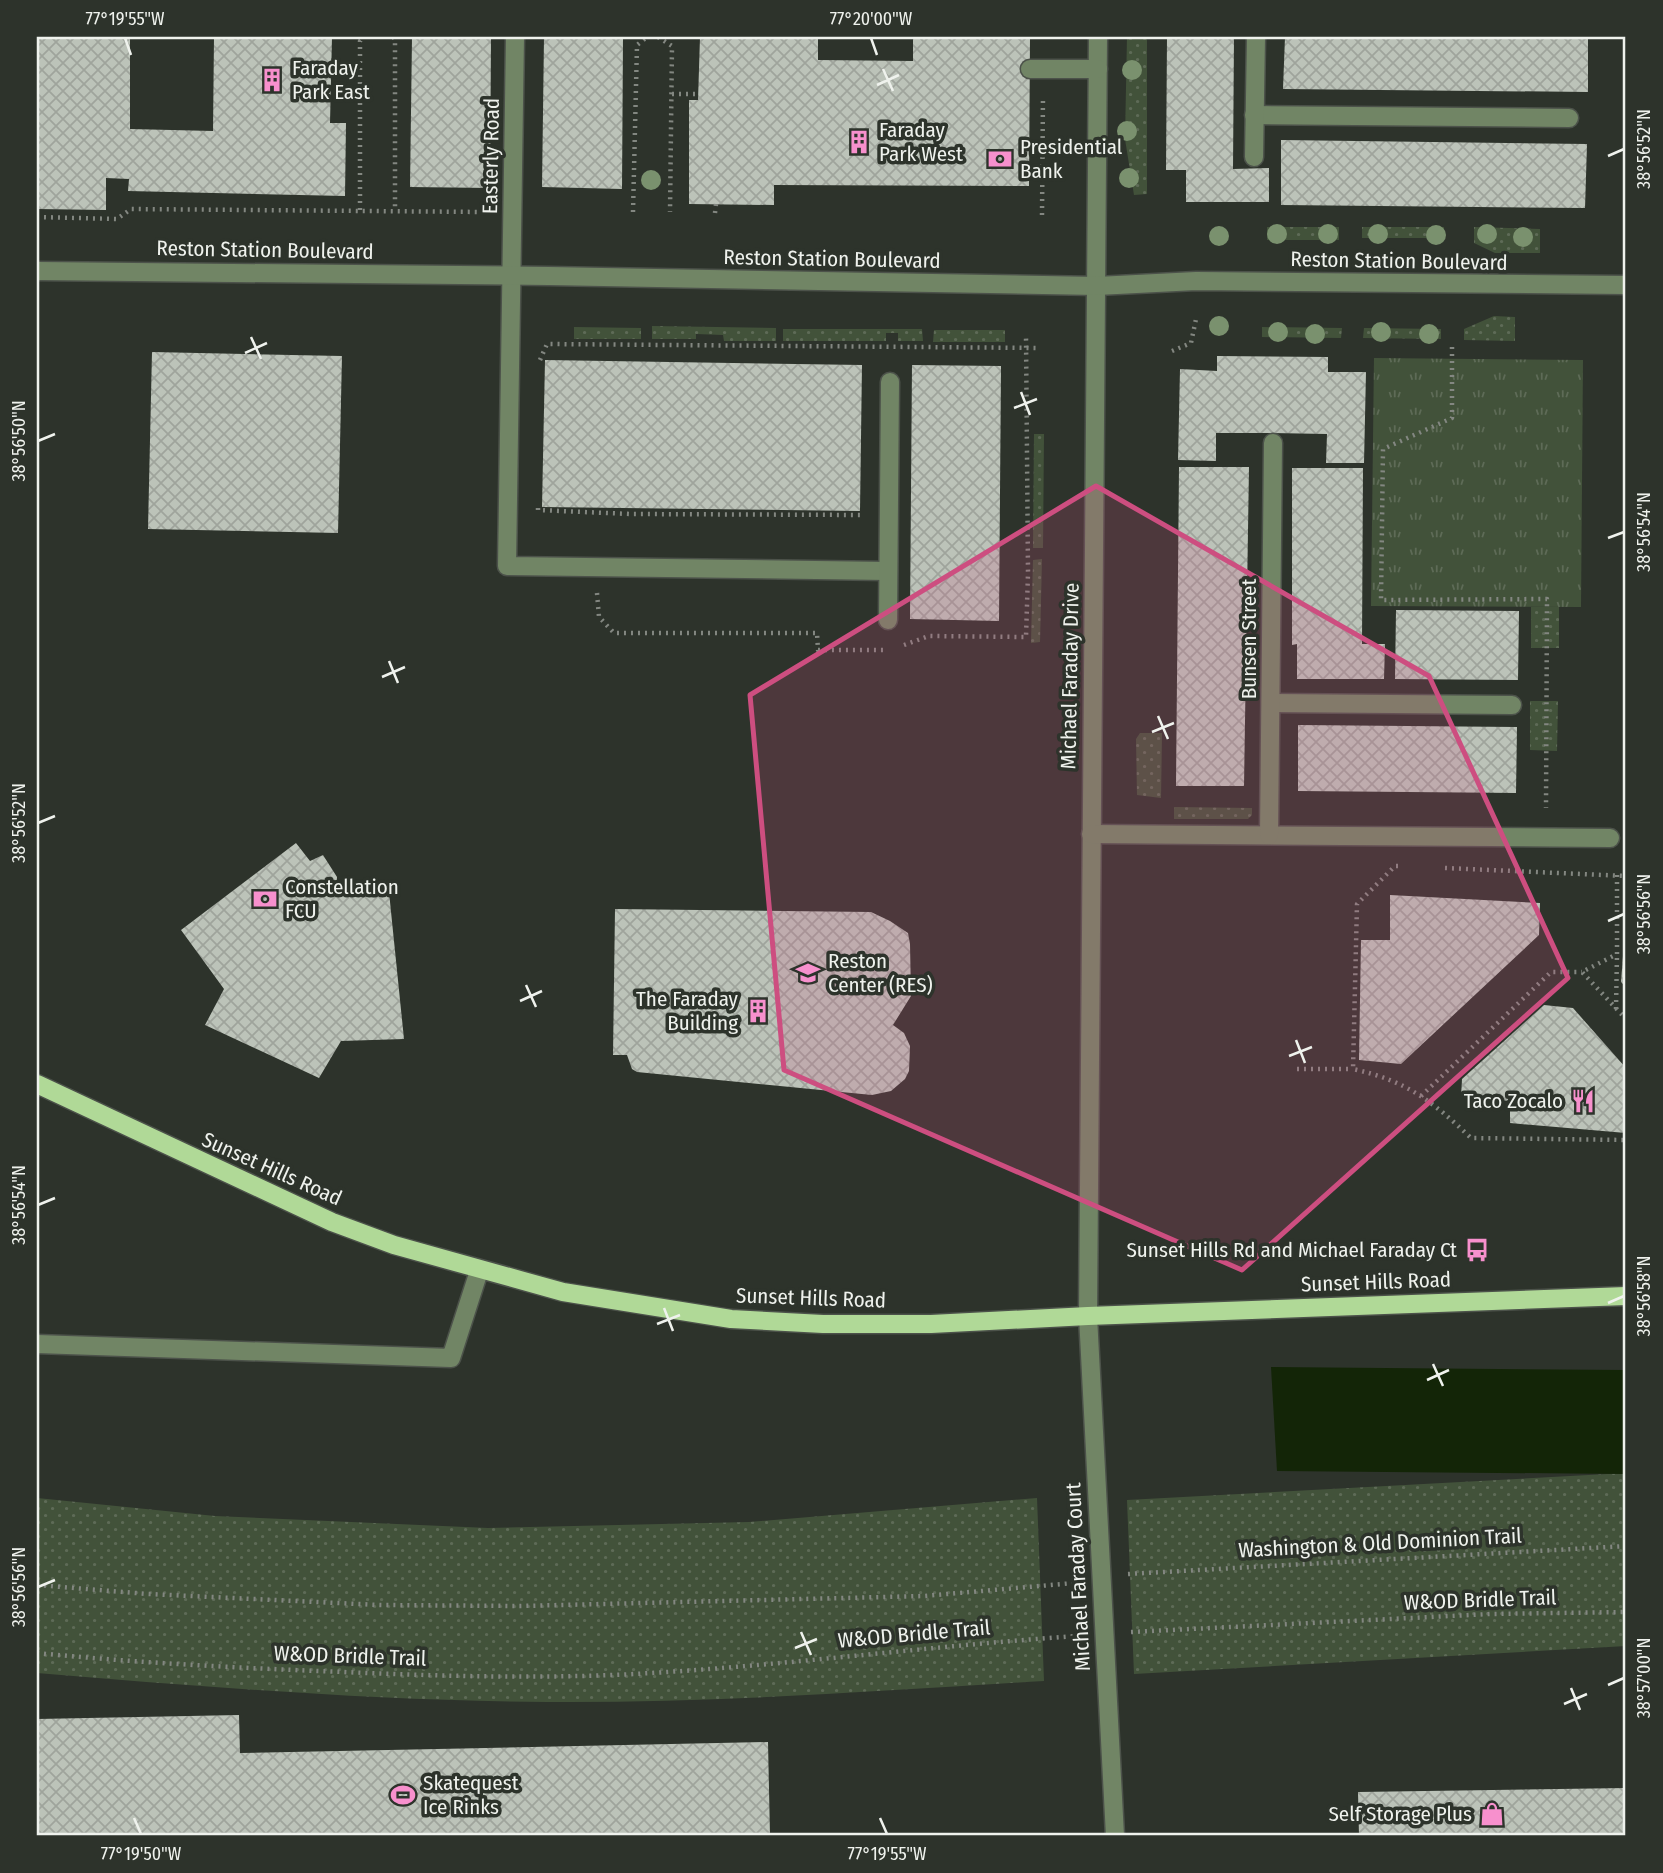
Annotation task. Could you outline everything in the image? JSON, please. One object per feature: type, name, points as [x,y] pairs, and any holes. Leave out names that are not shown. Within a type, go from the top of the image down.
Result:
[{"type":"main road","name":"Sunset Hills Road","points":[[37,1084],[332,1222],[394,1245],[479,1271],[563,1292],[731,1319],[823,1324],[931,1324],[1626,1296]]},
{"type":"street","name":"Easterly Road","points":[[515,37],[507,566],[888,571]]},
{"type":"street","name":"Michael Faraday Drive","points":[[1088,1316],[1098,37]]},
{"type":"street","points":[[1254,157],[1256,37]]},
{"type":"street","points":[[1037,69],[1098,69]]},
{"type":"street","points":[[1254,115],[1569,118]]},
{"type":"street","name":"Reston Station Boulevard","points":[[37,271],[1097,286],[1196,281],[1626,285]]},
{"type":"street","points":[[888,620],[890,382]]},
{"type":"street","name":"Bunsen Street","points":[[1269,835],[1273,443]]},
{"type":"street","points":[[1271,703],[1512,705]]},
{"type":"street","points":[[1091,834],[1610,838]]},
{"type":"street","points":[[37,1343],[451,1358],[479,1271]]},
{"type":"street","name":"Michael Faraday Court","points":[[1088,1316],[1115,1836]]},
{"type":"path","points":[[360,210],[360,41],[364,37]]},
{"type":"path","points":[[393,37],[395,211]]},
{"type":"path","points":[[633,212],[636,46],[647,37]]},
{"type":"path","points":[[658,37],[672,46],[670,212]]},
{"type":"path","points":[[1037,69],[1042,215]]},
{"type":"path","points":[[672,94],[699,94]]},
{"type":"path","points":[[715,213],[716,204]]},
{"type":"path","points":[[37,217],[117,219],[131,209],[488,212]]},
{"type":"path","points":[[1172,351],[1191,343],[1196,318]]},
{"type":"path","points":[[537,368],[547,344],[1040,348]]},
{"type":"path","points":[[1451,347],[1452,418],[1383,449],[1381,600],[1547,599],[1546,808]]},
{"type":"path","points":[[537,498],[538,510],[630,514],[864,515],[864,504]]},
{"type":"path","points":[[1353,1069],[1357,904],[1395,866],[1409,867]]},
{"type":"path","points":[[1437,868],[1626,876]]},
{"type":"path","points":[[1616,1009],[1617,875]]},
{"type":"path","points":[[1421,1096],[1551,972],[1582,972],[1617,954]]},
{"type":"path","points":[[1582,972],[1626,1019]]},
{"type":"path","points":[[1297,1069],[1353,1069],[1384,1076],[1412,1089],[1444,1112],[1471,1138],[1626,1140]]},
{"type":"path","name":"Washington & Old Dominion Trail","points":[[1136,1573],[1626,1546]]},
{"type":"path","points":[[37,1585],[148,1594],[380,1605],[521,1606],[924,1596],[1071,1584]]},
{"type":"path","name":"W&OD Bridle Trail","points":[[37,1653],[116,1660],[500,1678],[633,1674],[758,1665],[1104,1634],[1490,1614],[1626,1612]]},
{"type":"highlighted area","points":[[1096,486],[1429,676],[1568,978],[1242,1270],[784,1070],[750,695]]},
{"type":"green space","points":[[1127,37],[1147,37],[1147,194],[1134,195],[1125,139]]},
{"type":"green space","points":[[1267,227],[1339,227],[1339,240],[1267,240]]},
{"type":"green space","points":[[1362,227],[1444,227],[1444,238],[1362,238]]},
{"type":"green space","points":[[1474,227],[1540,229],[1540,253],[1495,253],[1474,243]]},
{"type":"green space","points":[[1494,316],[1515,317],[1515,341],[1464,340],[1464,329]]},
{"type":"green space","points":[[652,326],[776,328],[776,341],[724,341],[723,335],[696,334],[696,339],[652,339]]},
{"type":"green space","points":[[574,327],[641,328],[641,339],[574,339]]},
{"type":"green space","points":[[1262,327],[1342,328],[1341,338],[1262,337]]},
{"type":"green space","points":[[1364,328],[1441,329],[1441,339],[1363,338]]},
{"type":"green space","points":[[783,329],[922,329],[923,341],[898,341],[898,333],[886,333],[886,341],[783,341]]},
{"type":"green space","points":[[934,330],[1005,330],[1005,342],[933,342]]},
{"type":"green space","points":[[1374,358],[1583,360],[1581,607],[1371,606]]},
{"type":"green space","points":[[1034,434],[1044,434],[1043,548],[1033,548]]},
{"type":"green space","points":[[1042,559],[1040,642],[1031,643],[1033,560]]},
{"type":"green space","points":[[1531,607],[1559,607],[1559,648],[1531,648]]},
{"type":"green space","points":[[1530,701],[1558,701],[1557,751],[1530,750]]},
{"type":"green space","points":[[1140,733],[1162,733],[1161,798],[1137,795],[1136,739]]},
{"type":"green space","points":[[1174,807],[1252,808],[1252,815],[1248,819],[1174,819]]},
{"type":"green space","points":[[1626,1473],[1626,1646],[1134,1674],[1127,1500]]},
{"type":"green space","points":[[37,1498],[215,1516],[488,1528],[749,1522],[1037,1498],[1044,1681],[734,1698],[548,1702],[356,1696],[37,1673]]},
{"type":"shaded area","points":[[1271,1367],[1626,1370],[1626,1474],[1277,1471]]},
{"type":"building","name":"Faraday Park East","points":[[37,37],[130,37],[130,129],[213,131],[214,37],[332,37],[330,123],[346,123],[345,196],[128,191],[129,179],[106,178],[106,210],[37,209]]},
{"type":"building","points":[[412,37],[491,37],[490,188],[410,187]]},
{"type":"building","points":[[544,37],[623,37],[622,189],[542,187]]},
{"type":"building","name":"Faraday Park West","points":[[700,37],[818,37],[818,60],[913,61],[913,37],[1030,37],[1029,186],[774,185],[774,205],[689,204],[689,100],[698,100]]},
{"type":"building","points":[[1167,37],[1234,37],[1233,169],[1269,168],[1269,202],[1186,202],[1186,170],[1166,170]]},
{"type":"building","points":[[1285,37],[1588,37],[1588,92],[1283,89]]},
{"type":"building","points":[[1281,140],[1587,144],[1585,208],[1281,205]]},
{"type":"building","points":[[152,352],[342,356],[338,533],[148,529]]},
{"type":"building","points":[[1217,356],[1328,357],[1328,372],[1366,372],[1364,463],[1326,463],[1327,434],[1272,433],[1216,433],[1216,461],[1178,460],[1180,369],[1217,371]]},
{"type":"building","points":[[545,360],[862,365],[860,511],[542,507]]},
{"type":"building","points":[[912,365],[1001,366],[999,621],[910,619]]},
{"type":"building","points":[[1179,467],[1249,467],[1244,786],[1176,786]]},
{"type":"building","points":[[1292,468],[1363,468],[1362,644],[1385,644],[1384,679],[1297,679],[1297,644],[1292,645]]},
{"type":"building","points":[[1396,610],[1519,611],[1518,680],[1395,679]]},
{"type":"building","points":[[1298,725],[1517,727],[1516,793],[1298,791]]},
{"type":"building","points":[[296,843],[310,861],[323,855],[337,877],[336,896],[389,892],[404,1039],[341,1041],[319,1078],[205,1025],[224,989],[181,930]]},
{"type":"building","points":[[1390,895],[1540,903],[1539,935],[1401,1064],[1359,1060],[1361,940],[1390,940]]},
{"type":"building","name":"The Faraday Building","points":[[615,909],[871,912],[890,921],[908,933],[910,944],[911,996],[893,1025],[904,1033],[910,1046],[909,1071],[905,1079],[891,1091],[872,1095],[637,1072],[632,1069],[627,1055],[613,1055]]},
{"type":"building","points":[[1626,943],[1626,987],[1621,982]]},
{"type":"building","points":[[1544,1005],[1573,1008],[1626,1068],[1626,1133],[1510,1123],[1510,1101],[1461,1097],[1462,1079]]},
{"type":"building","name":"Skatequest Ice Rinks","points":[[239,1715],[240,1753],[768,1742],[770,1836],[37,1836],[37,1719]]},
{"type":"building","name":"Self Storage Plus","points":[[1626,1788],[1626,1836],[1359,1836],[1358,1792]]},
{"type":"place","name":"Faraday Park East","points":[[272,80]]},
{"type":"place","name":"Faraday Park West","points":[[859,142]]},
{"type":"place","name":"Presidential Bank","points":[[1000,159]]},
{"type":"place","name":"Constellation FCU","points":[[265,899]]},
{"type":"place","name":"Reston Center (RES)","points":[[808,973]]},
{"type":"place","name":"The Faraday Building","points":[[758,1011]]},
{"type":"place","name":"Taco Zocalo","points":[[1583,1101]]},
{"type":"place","name":"Sunset Hills Rd and Michael Faraday Ct","points":[[1477,1250]]},
{"type":"place","name":"Skatequest Ice Rinks","points":[[403,1795]]},
{"type":"place","name":"Self Storage Plus","points":[[1492,1814]]}]
